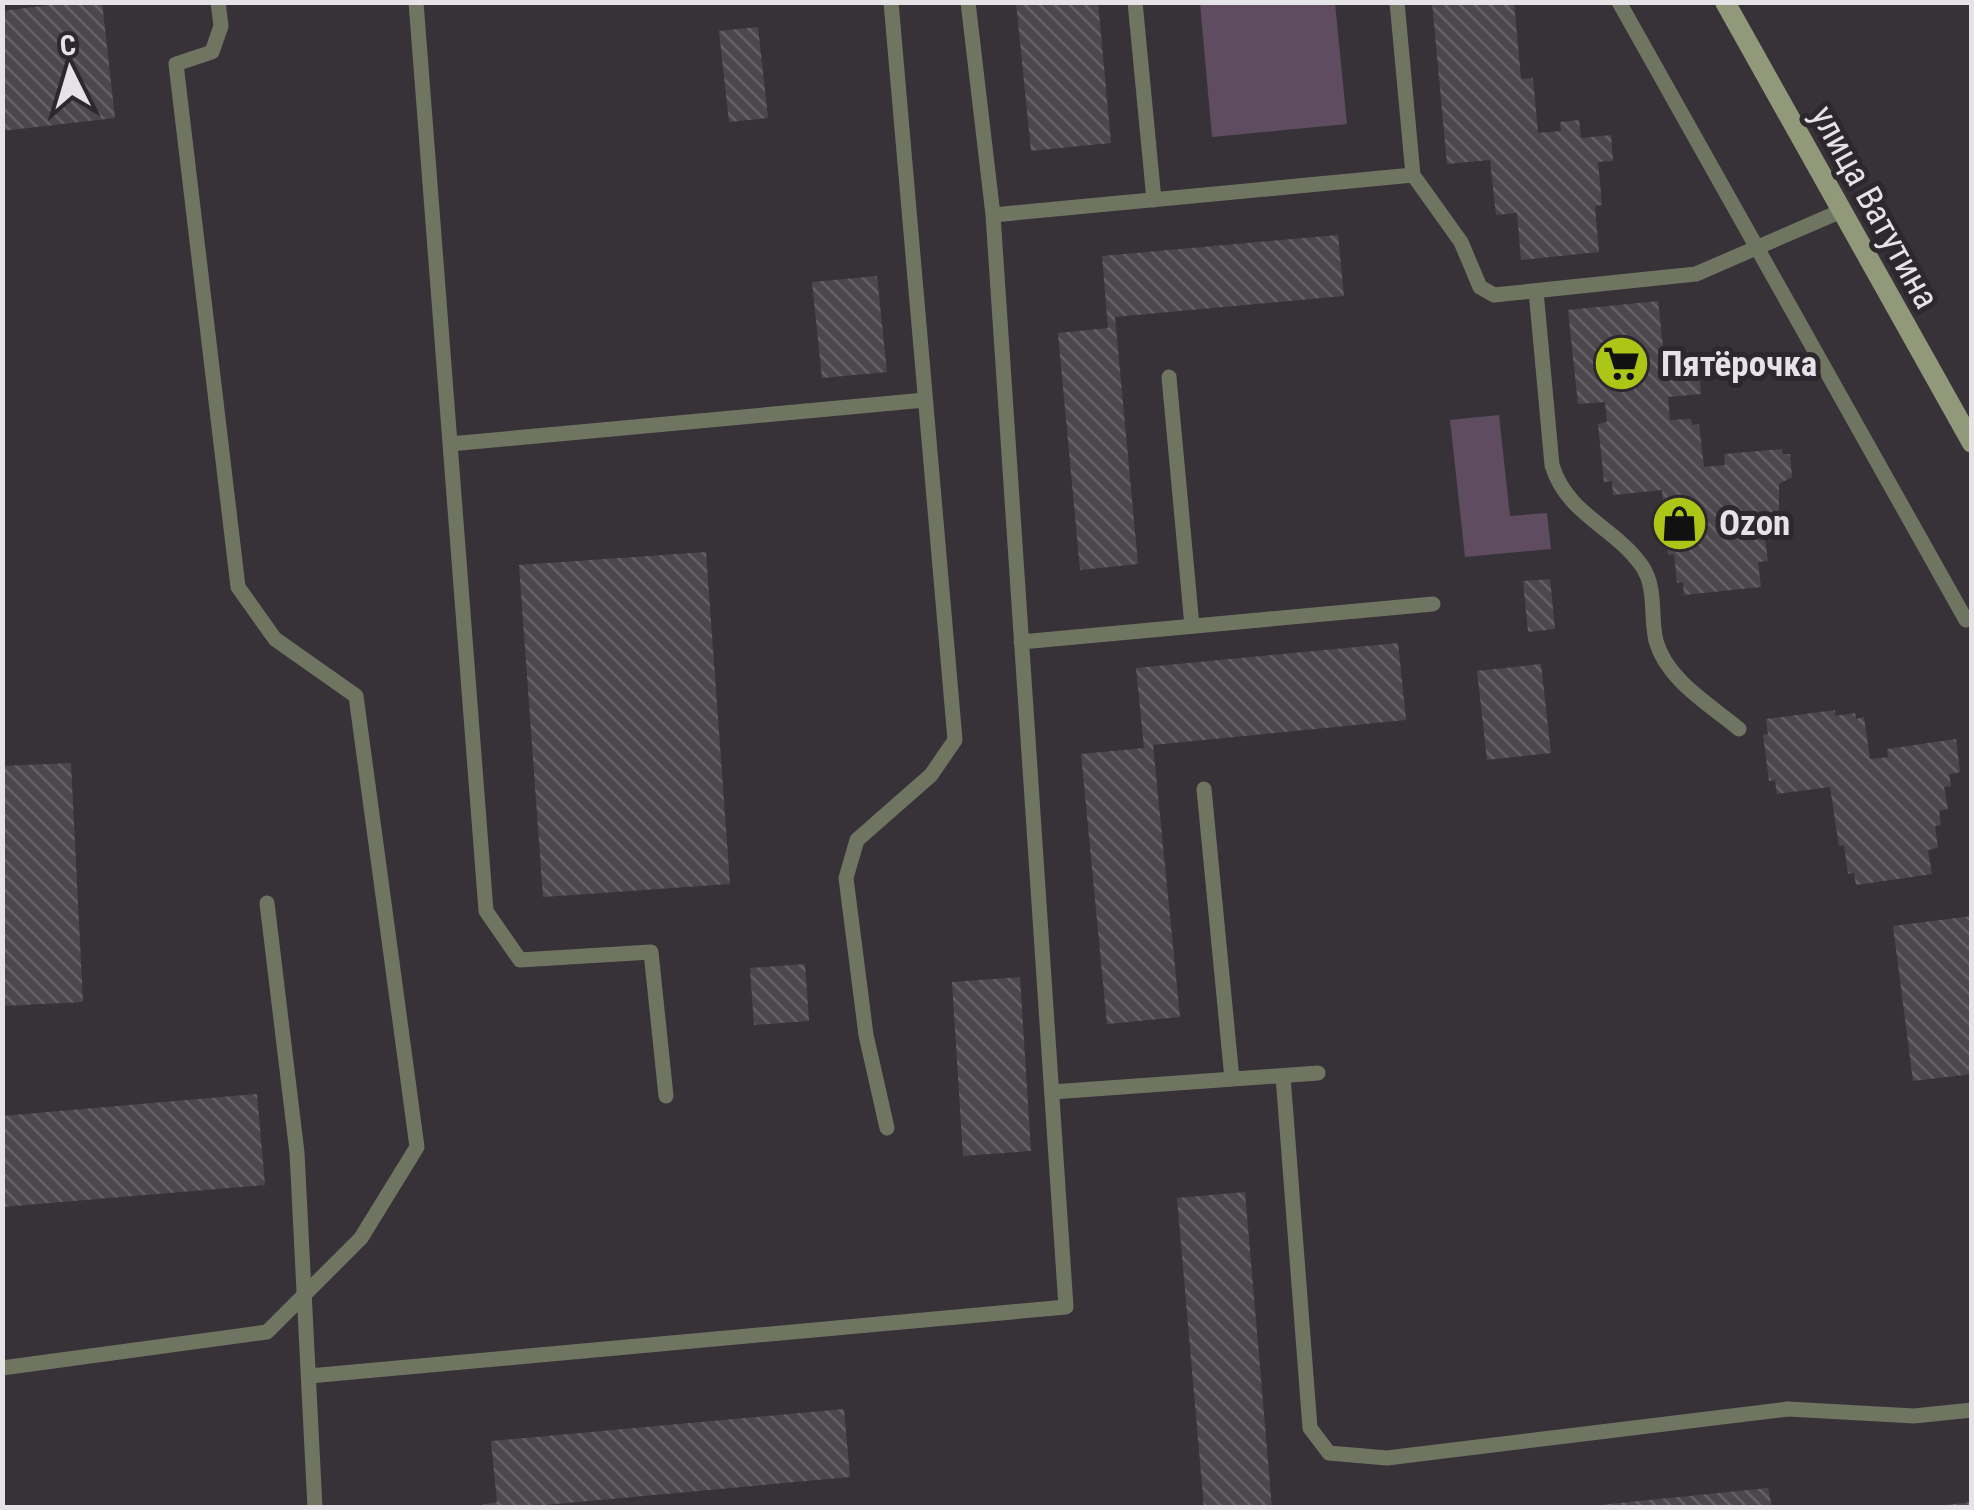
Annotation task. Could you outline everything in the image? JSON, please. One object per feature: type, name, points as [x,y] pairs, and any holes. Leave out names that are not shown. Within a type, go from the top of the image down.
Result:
[{"type":"street","name":"улица Ватутина","points":[[1724,2],[1972,443]]},
{"type":"lane","points":[[2,1368],[267,1332],[305,1299],[361,1238],[418,1147],[356,696],[275,639],[238,587],[176,64],[212,52],[222,26],[218,2]]},
{"type":"lane","points":[[416,2],[486,911],[520,960],[651,952],[666,1096]]},
{"type":"lane","points":[[886,1128],[866,1035],[846,878],[856,840],[931,775],[955,740],[891,2]]},
{"type":"lane","points":[[309,1376],[1066,1306],[993,216],[968,2]]},
{"type":"lane","points":[[1135,2],[1154,200]]},
{"type":"lane","points":[[1397,2],[1414,175],[1461,242],[1480,287],[1494,295],[1696,274],[1839,212]]},
{"type":"lane","points":[[1619,2],[1966,620]]},
{"type":"lane","points":[[993,216],[1414,175]]},
{"type":"lane","points":[[1536,291],[1552,465],[1559,489],[1645,570],[1664,661],[1678,679],[1739,729]]},
{"type":"lane","points":[[1169,377],[1192,626]]},
{"type":"lane","points":[[450,444],[925,400]]},
{"type":"lane","points":[[1021,642],[1433,604]]},
{"type":"lane","points":[[1204,790],[1232,1079]]},
{"type":"lane","points":[[267,903],[298,1153],[315,1508]]},
{"type":"lane","points":[[1052,1092],[1318,1073]]},
{"type":"lane","points":[[1283,1076],[1310,1428],[1330,1453],[1387,1458],[1788,1410],[1914,1416],[1972,1410]]},
{"type":"shaded area","points":[[1200,3],[1335,3],[1347,124],[1212,137]]},
{"type":"shaded area","points":[[1499,415],[1510,516],[1547,513],[1551,549],[1465,557],[1450,420]]},
{"type":"building","points":[[102,2],[115,118],[2,131],[2,11]]},
{"type":"building","points":[[1016,2],[1098,2],[1111,143],[1031,151]]},
{"type":"building","points":[[1432,2],[1514,2],[1521,79],[1533,78],[1538,133],[1561,131],[1560,122],[1579,120],[1581,138],[1611,135],[1613,161],[1598,162],[1602,205],[1595,206],[1599,252],[1521,260],[1517,213],[1496,215],[1490,160],[1447,164]]},
{"type":"building","points":[[758,27],[768,118],[729,122],[719,31]]},
{"type":"building","points":[[1338,235],[1344,296],[1115,317],[1138,564],[1080,570],[1058,333],[1108,328],[1102,256]]},
{"type":"building","points":[[877,276],[887,372],[822,378],[812,282]]},
{"type":"building","points":[[1658,301],[1665,365],[1698,361],[1701,394],[1668,397],[1670,420],[1691,419],[1692,425],[1699,424],[1704,467],[1725,465],[1724,454],[1782,449],[1783,454],[1790,454],[1792,477],[1779,484],[1779,523],[1769,524],[1770,539],[1765,539],[1768,561],[1758,562],[1761,587],[1684,595],[1683,582],[1677,583],[1674,554],[1668,555],[1662,490],[1613,495],[1612,481],[1604,482],[1598,424],[1607,422],[1605,402],[1578,404],[1568,310]]},
{"type":"building","points":[[706,552],[730,884],[543,897],[519,565]]},
{"type":"building","points":[[1550,579],[1555,629],[1528,632],[1523,581]]},
{"type":"building","points":[[1398,643],[1406,720],[1153,745],[1180,1017],[1107,1024],[1081,754],[1144,748],[1136,668]]},
{"type":"building","points":[[1541,664],[1551,753],[1487,760],[1477,671]]},
{"type":"building","points":[[1835,710],[1835,716],[1855,713],[1856,719],[1864,717],[1870,759],[1888,757],[1887,749],[1956,739],[1960,772],[1949,774],[1951,786],[1944,787],[1948,809],[1939,811],[1941,825],[1935,826],[1938,848],[1928,850],[1932,874],[1856,885],[1854,873],[1848,874],[1844,845],[1839,846],[1830,787],[1777,794],[1775,780],[1769,781],[1763,735],[1768,734],[1766,719]]},
{"type":"building","points":[[71,763],[83,1002],[2,1006],[2,766]]},
{"type":"building","points":[[1972,916],[1972,1074],[1913,1081],[1893,926]]},
{"type":"building","points":[[805,964],[809,1021],[754,1025],[750,968]]},
{"type":"building","points":[[1020,977],[1031,1151],[963,1156],[952,982]]},
{"type":"building","points":[[257,1094],[265,1185],[2,1207],[2,1116]]},
{"type":"building","points":[[1245,1192],[1272,1508],[1204,1508],[1177,1198]]},
{"type":"building","points":[[844,1409],[850,1477],[512,1508],[466,1508],[497,1502],[491,1441]]},
{"type":"building","points":[[1768,1488],[1772,1508],[1600,1508],[1600,1505]]},
{"type":"building","points":[[1972,1502],[1972,1508],[1945,1508],[1945,1505]]},
{"type":"place","name":"Пятёрочка","points":[[1622,364]]},
{"type":"place","name":"Ozon","points":[[1680,523]]}]
